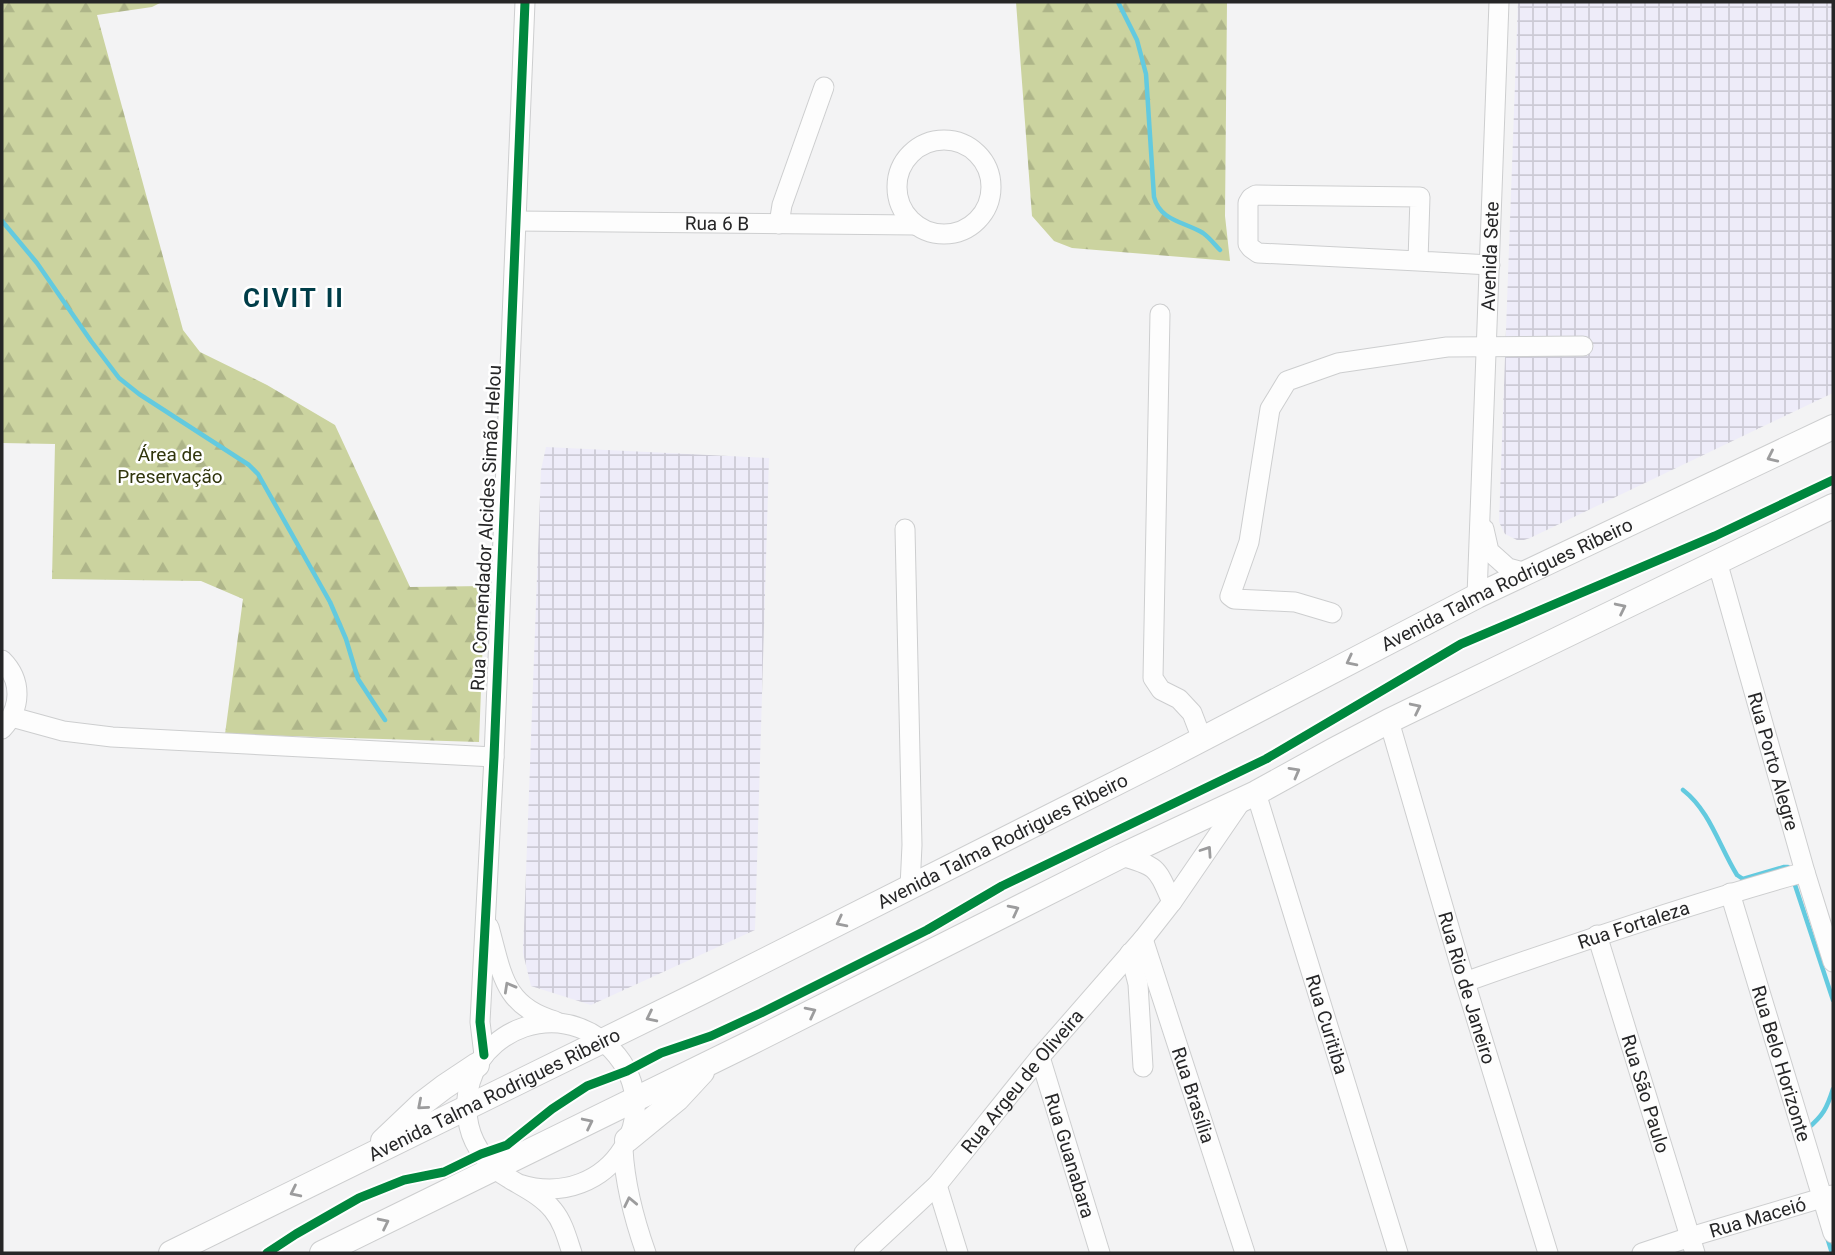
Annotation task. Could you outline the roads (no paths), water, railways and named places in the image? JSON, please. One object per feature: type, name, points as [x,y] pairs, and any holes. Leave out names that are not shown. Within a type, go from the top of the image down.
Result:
[{"type":"main road","name":"Avenida Talma Rodrigues Ribeiro","points":[[171,1253],[910,887],[1477,596],[1833,427]]},
{"type":"main road","points":[[322,1253],[710,1063],[1121,856],[1249,797],[1389,721],[1833,506]]},
{"type":"main road","points":[[365,1158],[423,1104],[481,1060]]},
{"type":"main road","points":[[625,1144],[677,1099],[710,1063]]},
{"type":"street","name":"Rua Comendador Alcides Simão Helou","points":[[481,1060],[484,908],[494,757],[525,2]]},
{"type":"street","name":"Avenida Sete","points":[[1477,596],[1499,2]]},
{"type":"street","points":[[779,224],[782,205],[824,87]]},
{"type":"street","name":"Rua 6 B","points":[[517,221],[916,225],[929,232],[960,232],[974,224],[985,212],[991,198],[992,182],[988,167],[979,154],[966,145],[951,140],[928,143],[908,156],[900,169],[897,192],[905,214],[916,225]]},
{"type":"street","points":[[1418,261],[1420,197],[1256,195],[1248,203],[1248,244],[1258,253],[1490,265]]},
{"type":"street","points":[[1160,314],[1153,678],[1161,690],[1179,699],[1192,713],[1202,739]]},
{"type":"street","points":[[1332,613],[1295,602],[1234,599],[1230,596],[1249,542],[1270,410],[1287,381],[1338,363],[1447,347],[1583,346]]},
{"type":"street","name":"Avenida Sete","points":[[1480,510],[1489,551],[1508,568],[1527,573]]},
{"type":"street","points":[[905,529],[912,845],[910,887]]},
{"type":"street","name":"Rua Porto Alegre","points":[[1717,561],[1833,962]]},
{"type":"street","points":[[2,660],[13,675],[17,689],[17,703],[7,723],[112,737],[494,757]]},
{"type":"street","name":"Rua Rio de Janeiro","points":[[1389,721],[1548,1253]]},
{"type":"street","name":"Rua Argeu de Oliveira","points":[[864,1253],[937,1185],[1040,1057],[1172,902],[1249,797]]},
{"type":"street","name":"Rua Curitiba","points":[[1249,797],[1398,1253]]},
{"type":"street","points":[[1121,856],[1146,863],[1156,869],[1172,902]]},
{"type":"street","name":"Rua Fortaleza","points":[[1465,982],[1597,935],[1805,872]]},
{"type":"street","name":"Rua Belo Horizonte","points":[[1730,893],[1828,1197],[1833,1233]]},
{"type":"street","name":"Rua Comendador Alcides Simão Helou","points":[[484,908],[504,982],[515,999],[534,1013],[584,1030],[602,1040]]},
{"type":"street","name":"Rua São Paulo","points":[[1597,935],[1693,1245]]},
{"type":"street","points":[[1136,946],[1143,1067]]},
{"type":"street","name":"Rua Brasília","points":[[1136,946],[1245,1253]]},
{"type":"street","points":[[563,1024],[538,1024],[514,1031],[493,1045],[481,1060],[468,1090],[466,1108],[476,1146],[495,1169],[555,1211],[572,1253]]},
{"type":"street","points":[[519,1184],[542,1189],[577,1185],[608,1167],[625,1144],[633,1120],[635,1100],[627,1071],[616,1054],[602,1040]]},
{"type":"street","name":"Rua Guanabara","points":[[1040,1057],[1100,1253]]},
{"type":"street","points":[[625,1144],[625,1182],[646,1253]]},
{"type":"street","points":[[937,1185],[958,1253]]},
{"type":"street","name":"Rua Maceió","points":[[1642,1253],[1693,1245],[1828,1197]]},
{"type":"waterway","points":[[1118,2],[1137,40],[1146,74],[1154,197],[1157,205],[1167,216],[1203,233],[1220,250]]},
{"type":"waterway","points":[[2,221],[37,263],[119,378],[139,394],[249,465],[258,474],[330,602],[346,639],[358,679],[385,720]]},
{"type":"waterway","points":[[1683,790],[1707,818],[1737,875],[1743,879],[1784,867],[1790,870]]},
{"type":"waterway","points":[[1794,882],[1833,1000]]},
{"type":"waterway","points":[[1807,1129],[1824,1111],[1833,1089]]},
{"type":"waterway","points":[[1827,1237],[1832,1253]]},
{"type":"district","name":"CIVIT II","points":[[294,298]]},
{"type":"park label","name":"Área de Preservação","points":[[170,465]]}]
